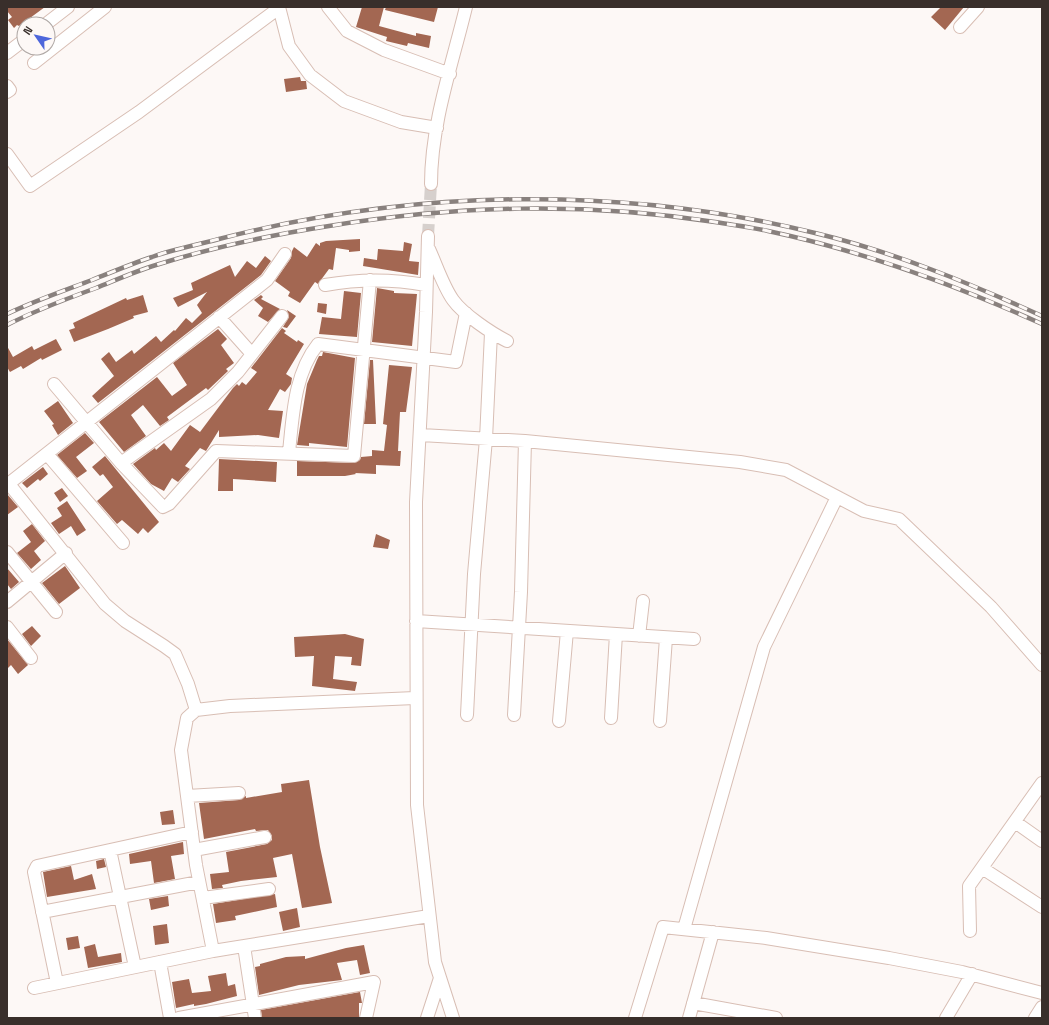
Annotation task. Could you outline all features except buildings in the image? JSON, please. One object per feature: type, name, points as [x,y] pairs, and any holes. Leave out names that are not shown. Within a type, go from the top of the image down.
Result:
[{"type":"street","points":[[56,16],[68,7]]},
{"type":"street","points":[[34,62],[105,7]]},
{"type":"street","points":[[328,7],[347,30],[384,50],[450,74]]},
{"type":"street","points":[[431,184],[431,157],[466,7]]},
{"type":"street","points":[[960,27],[978,7]]},
{"type":"street","points":[[7,154],[30,186],[139,112],[279,8],[289,46],[310,75],[344,101],[401,122],[437,128]]},
{"type":"street","points":[[7,53],[16,46]]},
{"type":"street","points":[[7,86],[10,90],[7,92]]},
{"type":"street","points":[[453,1018],[435,962],[417,805],[416,502],[421,435],[428,241],[452,299],[466,313],[482,324],[491,333],[507,341]]},
{"type":"street","points":[[196,710],[188,684],[175,654],[116,614],[105,604],[66,553],[8,484],[86,422],[157,369],[267,280],[285,254]]},
{"type":"street","points":[[324,285],[350,280],[370,280],[404,281],[426,285]]},
{"type":"street","points":[[54,384],[121,463],[163,506],[169,504],[216,450],[354,456],[370,280]]},
{"type":"street","points":[[289,452],[295,398],[308,356],[318,344],[456,362],[466,313]]},
{"type":"street","points":[[121,463],[211,399],[238,372],[282,316]]},
{"type":"street","points":[[219,318],[252,354]]},
{"type":"street","points":[[467,715],[486,439],[491,333]]},
{"type":"street","points":[[421,435],[525,441],[740,462],[786,470],[864,511],[899,519],[991,608],[1042,665]]},
{"type":"street","points":[[514,716],[519,628],[525,441]]},
{"type":"street","points":[[47,454],[123,543]]},
{"type":"street","points":[[684,929],[764,647],[837,497]]},
{"type":"street","points":[[7,552],[56,612]]},
{"type":"street","points":[[7,602],[66,553]]},
{"type":"street","points":[[639,636],[643,601]]},
{"type":"street","points":[[416,621],[694,639]]},
{"type":"street","points":[[7,627],[31,658]]},
{"type":"street","points":[[559,721],[567,631]]},
{"type":"street","points":[[611,718],[616,634]]},
{"type":"street","points":[[660,721],[666,638]]},
{"type":"street","points":[[213,951],[199,882],[181,750],[187,718],[196,710],[230,706],[416,698]]},
{"type":"street","points":[[970,931],[969,886],[1042,783]]},
{"type":"street","points":[[187,796],[239,793]]},
{"type":"street","points":[[1015,822],[1042,841]]},
{"type":"street","points":[[57,984],[34,872],[37,866],[192,832]]},
{"type":"street","points":[[194,850],[265,837]]},
{"type":"street","points":[[110,850],[135,967]]},
{"type":"street","points":[[982,868],[1042,907]]},
{"type":"street","points":[[42,912],[199,882]]},
{"type":"street","points":[[202,898],[269,889]]},
{"type":"street","points":[[34,988],[213,951],[429,916]]},
{"type":"street","points":[[635,1018],[663,927],[766,938],[881,957],[972,974],[1042,993]]},
{"type":"street","points":[[689,1018],[713,932]]},
{"type":"street","points":[[244,946],[255,1018]]},
{"type":"street","points":[[160,962],[170,1018]]},
{"type":"street","points":[[946,1018],[972,974]]},
{"type":"street","points":[[427,1018],[440,978]]},
{"type":"street","points":[[179,1018],[374,982],[366,1018]]},
{"type":"street","points":[[693,1003],[773,1018]]},
{"type":"street","points":[[1035,1018],[1042,1007]]},
{"type":"tunnel","points":[[428,236],[431,184]]},
{"type":"railway","points":[[7,314],[49,296],[160,254],[292,222],[366,210],[441,202],[517,199],[592,201],[667,207],[742,217],[815,233],[874,249],[931,269],[1042,316]]},
{"type":"railway","points":[[7,325],[29,314],[141,270],[242,242],[378,219],[474,210],[522,209],[618,211],[715,222],[768,231],[838,248],[907,270],[975,295],[1042,324]]}]
